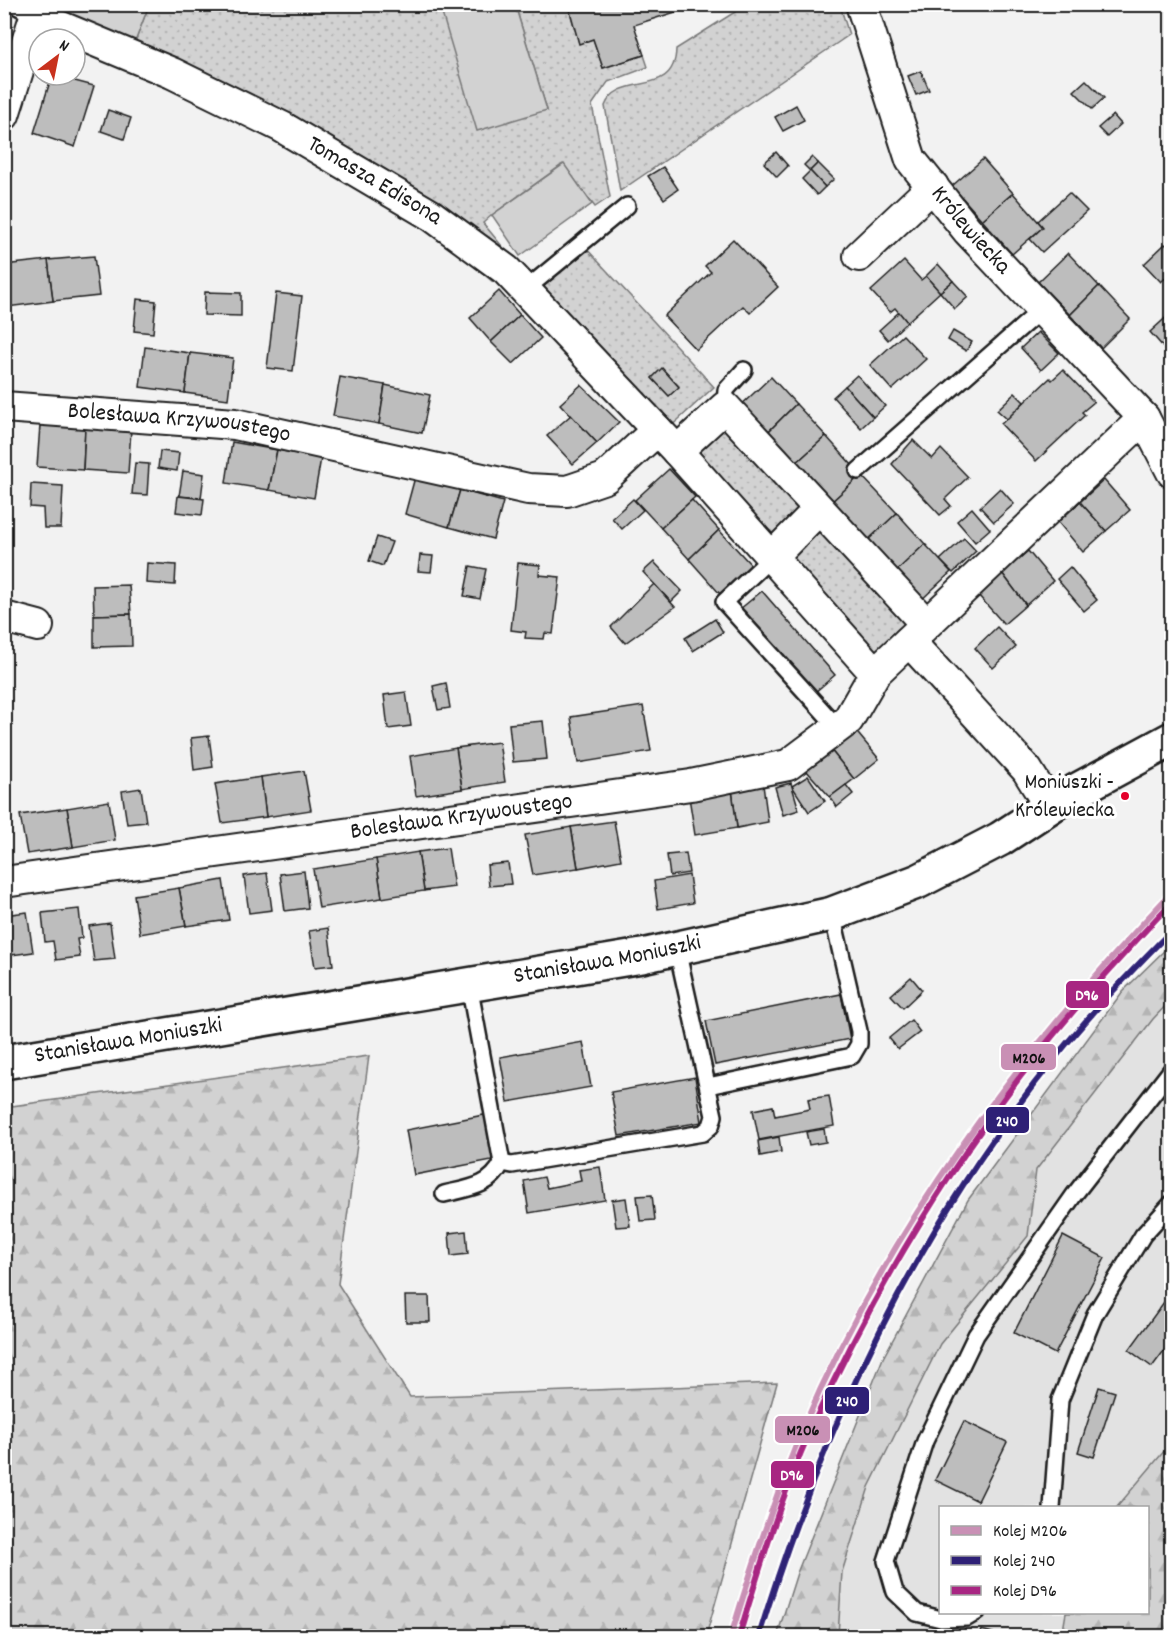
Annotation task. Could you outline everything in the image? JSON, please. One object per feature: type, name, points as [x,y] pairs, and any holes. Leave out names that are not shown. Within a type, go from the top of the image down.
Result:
[{"type":"street","name":"Królewiecka","points":[[861,4],[911,160],[968,231],[1144,418],[1172,472]]},
{"type":"street","points":[[4,115],[29,8]]},
{"type":"street","name":"Tomasza Edisona","points":[[29,8],[172,73],[282,128],[431,215],[506,270],[657,429]]},
{"type":"street","points":[[859,256],[933,186]]},
{"type":"street","name":"Bolesława Krzywoustego","points":[[4,407],[235,424],[528,489],[567,491],[605,478],[657,429]]},
{"type":"street","points":[[677,451],[725,407],[823,505],[917,633],[1027,770],[1050,807]]},
{"type":"street","points":[[917,633],[1144,418]]},
{"type":"street","points":[[657,429],[875,673]]},
{"type":"street","points":[[772,557],[823,505]]},
{"type":"street","points":[[4,617],[38,627]]},
{"type":"street","name":"Bolesława Krzywoustego","points":[[4,882],[691,785],[788,765],[848,720],[875,673],[917,633]]},
{"type":"street","name":"Stanisława Moniuszki","points":[[4,1062],[677,949],[832,914],[919,881],[1000,839],[1050,807],[1172,740]]},
{"type":"lane","points":[[525,290],[627,206]]},
{"type":"lane","points":[[858,471],[1042,309]]},
{"type":"lane","points":[[725,407],[726,390],[744,370]]},
{"type":"lane","points":[[772,557],[724,602],[838,728]]},
{"type":"lane","points":[[708,1086],[852,1056],[859,1044],[859,1031],[832,914]]},
{"type":"lane","points":[[502,1162],[512,1165],[703,1133],[711,1126],[714,1116],[677,949]]},
{"type":"lane","points":[[444,1194],[476,1186],[495,1177],[502,1162],[470,985]]},
{"type":"lane","points":[[973,1614],[967,1618],[941,1619],[917,1613],[895,1592],[886,1561],[925,1440],[976,1335],[1074,1195],[1172,1069]]},
{"type":"lane","points":[[1052,1506],[1060,1400],[1095,1314],[1143,1235],[1172,1203]]},
{"type":"shaded area","points":[[1171,1000],[1171,1443],[1118,1506],[939,1506],[939,1614],[1066,1614],[1062,1636],[838,1636],[842,1572],[869,1487],[940,1344],[1028,1236],[1036,1170],[1153,1019]]},
{"type":"green space","points":[[460,4],[515,5],[547,110],[477,131],[441,10]]},
{"type":"green space","points":[[50,5],[149,5],[132,50],[87,29],[87,27],[48,11]]},
{"type":"green space","points":[[149,5],[460,5],[441,10],[547,110],[515,5],[568,5],[579,43],[593,39],[603,68],[644,55],[648,67],[608,82],[592,105],[610,197],[595,207],[563,164],[492,215],[483,223],[515,262],[493,282],[422,222],[132,50]]},
{"type":"green space","points":[[746,5],[840,5],[849,35],[620,191],[605,106],[612,95],[622,89],[657,80],[666,74],[673,65],[676,49]]},
{"type":"green space","points":[[564,164],[592,204],[520,256],[492,215]]},
{"type":"green space","points":[[585,247],[714,387],[666,431],[538,290]],"holes":[[[662,369],[679,386],[669,396],[652,378]]]},
{"type":"green space","points":[[725,426],[802,511],[779,542],[693,456]]},
{"type":"green space","points":[[812,529],[820,530],[905,625],[879,655],[788,560]]},
{"type":"green space","points":[[1171,944],[1171,1000],[1153,1019],[1036,1170],[1028,1236],[940,1344],[869,1487],[842,1572],[838,1636],[777,1636],[797,1573],[883,1358],[968,1200],[1123,991]]},
{"type":"green space","points":[[369,1056],[338,1284],[410,1397],[777,1383],[706,1636],[5,1636],[5,1107]]},
{"type":"green space","points":[[1171,1443],[1171,1636],[1062,1636],[1066,1614],[1149,1614],[1149,1506],[1118,1506]]},
{"type":"building","points":[[568,4],[701,4],[634,25],[644,55],[603,68],[593,39],[579,44]]},
{"type":"building","points":[[921,71],[929,90],[916,95],[908,76]]},
{"type":"building","points":[[1086,80],[1104,98],[1092,109],[1074,91]]},
{"type":"building","points":[[87,84],[94,86],[75,147],[34,133],[48,87],[87,87]]},
{"type":"building","points":[[796,105],[804,120],[783,131],[775,117]]},
{"type":"building","points":[[108,110],[131,118],[124,139],[101,131]]},
{"type":"building","points":[[1113,115],[1121,124],[1107,137],[1098,128]]},
{"type":"building","points":[[776,152],[788,166],[777,177],[764,163]]},
{"type":"building","points":[[812,157],[818,163],[810,171],[804,165]]},
{"type":"building","points":[[983,159],[1013,193],[982,220],[952,186]]},
{"type":"building","points":[[818,163],[834,179],[825,187],[810,171]]},
{"type":"building","points":[[663,167],[678,189],[664,199],[648,176]]},
{"type":"building","points":[[810,171],[825,187],[817,195],[802,179]]},
{"type":"building","points":[[1013,193],[1043,227],[1012,254],[982,220]]},
{"type":"building","points":[[1069,193],[1087,211],[1042,252],[1030,239],[1043,227],[1038,221]]},
{"type":"building","points":[[733,239],[778,287],[750,313],[743,306],[696,350],[664,316],[711,272],[705,266]]},
{"type":"building","points":[[1165,244],[1172,250],[1172,272],[1161,282],[1144,264]]},
{"type":"building","points":[[1068,253],[1099,286],[1070,315],[1038,282]]},
{"type":"building","points":[[94,256],[99,296],[53,301],[48,260]]},
{"type":"building","points":[[48,260],[53,301],[7,307],[4,265]]},
{"type":"building","points":[[904,261],[921,280],[926,276],[940,292],[907,322],[895,308],[890,312],[871,291]]},
{"type":"building","points":[[938,264],[953,281],[940,292],[926,276]]},
{"type":"building","points":[[953,281],[968,297],[955,309],[940,292]]},
{"type":"building","points":[[1099,286],[1130,319],[1101,348],[1070,315]]},
{"type":"building","points":[[499,291],[520,315],[491,342],[470,318]]},
{"type":"building","points":[[205,292],[241,293],[241,316],[204,315]]},
{"type":"building","points":[[276,293],[302,296],[293,371],[267,368]]},
{"type":"building","points":[[137,299],[156,301],[153,333],[134,331]]},
{"type":"building","points":[[899,312],[907,322],[888,340],[879,330]]},
{"type":"building","points":[[1172,312],[1172,357],[1150,332]]},
{"type":"building","points":[[520,315],[541,338],[513,364],[491,342]]},
{"type":"building","points":[[953,331],[972,342],[966,351],[948,340]]},
{"type":"building","points":[[1038,332],[1059,353],[1041,370],[1021,348]]},
{"type":"building","points":[[903,335],[926,359],[892,390],[870,365]]},
{"type":"building","points":[[145,347],[190,353],[185,393],[140,387]]},
{"type":"building","points":[[190,353],[233,358],[228,399],[185,393]]},
{"type":"building","points":[[662,368],[679,387],[669,396],[652,378]]},
{"type":"building","points":[[1063,370],[1094,402],[1082,412],[1085,415],[1036,461],[1001,424],[1050,378],[1052,380]]},
{"type":"building","points":[[857,375],[885,406],[873,417],[845,386]]},
{"type":"building","points":[[340,377],[385,385],[379,424],[333,416]]},
{"type":"building","points":[[771,377],[796,404],[763,437],[737,409]]},
{"type":"building","points":[[385,385],[430,395],[422,433],[379,424]]},
{"type":"building","points":[[581,385],[619,422],[597,443],[560,404]]},
{"type":"building","points":[[845,386],[873,417],[861,428],[833,397]]},
{"type":"building","points":[[1015,393],[1024,402],[1007,419],[997,410]]},
{"type":"building","points":[[796,404],[826,436],[794,465],[766,434]]},
{"type":"building","points":[[571,415],[597,443],[573,464],[547,436]]},
{"type":"building","points":[[40,425],[85,428],[83,470],[37,467]]},
{"type":"building","points":[[85,428],[131,430],[128,473],[83,470]]},
{"type":"building","points":[[826,436],[861,475],[829,504],[794,465]]},
{"type":"building","points":[[913,440],[932,459],[941,449],[968,477],[945,499],[951,506],[940,515],[892,464]]},
{"type":"building","points":[[232,442],[277,450],[269,490],[226,483]]},
{"type":"building","points":[[277,450],[321,458],[314,498],[269,490]]},
{"type":"building","points":[[160,451],[179,453],[177,471],[158,468]]},
{"type":"building","points":[[135,463],[149,464],[147,495],[132,494]]},
{"type":"building","points":[[669,469],[695,497],[661,528],[635,500]]},
{"type":"building","points":[[183,471],[204,474],[201,498],[179,496]]},
{"type":"building","points":[[861,475],[897,513],[866,542],[829,504]]},
{"type":"building","points":[[415,477],[460,490],[449,527],[405,514]]},
{"type":"building","points":[[1104,480],[1130,510],[1106,531],[1080,502]]},
{"type":"building","points":[[31,484],[63,486],[61,528],[44,528],[43,508],[30,507]]},
{"type":"building","points":[[1000,488],[1014,504],[994,522],[980,507]]},
{"type":"building","points":[[460,490],[503,502],[493,539],[449,527]]},
{"type":"building","points":[[178,496],[204,499],[202,515],[176,512]]},
{"type":"building","points":[[633,499],[643,510],[622,529],[612,518]]},
{"type":"building","points":[[692,500],[719,530],[689,559],[661,528]]},
{"type":"building","points":[[1080,502],[1106,531],[1083,552],[1058,522]]},
{"type":"building","points":[[972,508],[990,529],[975,542],[957,521]]},
{"type":"building","points":[[897,513],[925,544],[895,573],[866,542]]},
{"type":"building","points":[[719,530],[752,566],[720,594],[689,559]]},
{"type":"building","points":[[377,537],[392,542],[383,566],[369,561]]},
{"type":"building","points":[[964,538],[976,551],[953,573],[940,560]]},
{"type":"building","points":[[925,544],[951,572],[917,604],[891,576]]},
{"type":"building","points":[[1028,551],[1053,581],[1026,605],[1002,573]]},
{"type":"building","points":[[420,555],[433,556],[431,572],[418,571]]},
{"type":"building","points":[[654,562],[682,591],[671,602],[643,572]]},
{"type":"building","points":[[147,563],[176,565],[175,585],[146,583]]},
{"type":"building","points":[[518,563],[540,565],[539,575],[560,577],[553,634],[545,633],[544,639],[525,638],[526,632],[511,630]]},
{"type":"building","points":[[470,566],[486,569],[480,599],[464,596]]},
{"type":"building","points":[[1070,567],[1097,600],[1084,611],[1057,579]]},
{"type":"building","points":[[1002,573],[1026,605],[1004,624],[978,595]]},
{"type":"building","points":[[654,584],[675,607],[625,643],[611,627]]},
{"type":"building","points":[[129,585],[131,614],[94,615],[93,586]]},
{"type":"building","points":[[762,591],[835,675],[814,693],[740,609]]},
{"type":"building","points":[[131,614],[132,646],[94,647],[94,615]]},
{"type":"building","points":[[715,619],[723,632],[693,651],[685,638]]},
{"type":"building","points":[[997,627],[1016,647],[993,668],[975,648]]},
{"type":"building","points":[[4,672],[8,711],[4,712]]},
{"type":"building","points":[[446,683],[450,708],[438,710],[433,686]]},
{"type":"building","points":[[406,692],[411,726],[388,729],[384,695]]},
{"type":"building","points":[[643,706],[651,751],[578,763],[571,717]]},
{"type":"building","points":[[543,721],[547,759],[513,762],[509,724]]},
{"type":"building","points":[[854,729],[879,759],[854,779],[830,749]]},
{"type":"building","points":[[209,736],[213,767],[194,770],[191,738]]},
{"type":"building","points":[[499,742],[505,782],[462,789],[456,748]]},
{"type":"building","points":[[456,748],[462,789],[416,796],[410,756]]},
{"type":"building","points":[[830,749],[854,779],[830,797],[806,770]]},
{"type":"building","points":[[304,771],[311,810],[266,817],[261,777]]},
{"type":"building","points":[[808,776],[825,801],[809,812],[792,786]]},
{"type":"building","points":[[261,777],[266,817],[222,823],[215,784]]},
{"type":"building","points":[[791,783],[799,810],[783,815],[775,787]]},
{"type":"building","points":[[763,785],[768,822],[737,828],[732,790]]},
{"type":"building","points":[[846,785],[853,794],[837,807],[830,797]]},
{"type":"building","points":[[141,788],[146,822],[127,824],[122,791]]},
{"type":"building","points":[[732,790],[737,828],[695,835],[689,797]]},
{"type":"building","points":[[109,801],[115,840],[73,847],[67,808]]},
{"type":"building","points":[[67,808],[73,847],[27,854],[20,815]]},
{"type":"building","points":[[614,821],[621,860],[578,868],[571,827]]},
{"type":"building","points":[[571,827],[578,868],[533,875],[525,835]]},
{"type":"building","points":[[448,848],[454,887],[424,891],[418,852]]},
{"type":"building","points":[[418,852],[424,891],[382,898],[376,859]]},
{"type":"building","points":[[686,853],[689,873],[670,876],[667,855]]},
{"type":"building","points":[[376,859],[382,898],[319,908],[313,869]]},
{"type":"building","points":[[508,863],[511,884],[489,886],[487,865]]},
{"type":"building","points":[[304,871],[308,908],[285,911],[280,874]]},
{"type":"building","points":[[267,873],[272,910],[249,913],[244,876]]},
{"type":"building","points":[[689,875],[693,903],[658,909],[654,881]]},
{"type":"building","points":[[223,880],[229,920],[186,926],[179,888]]},
{"type":"building","points":[[179,888],[186,926],[140,934],[134,895]]},
{"type":"building","points":[[79,909],[82,938],[77,939],[80,957],[56,960],[53,941],[45,942],[42,913]]},
{"type":"building","points":[[27,912],[33,952],[4,956],[4,915]]},
{"type":"building","points":[[110,923],[115,959],[94,961],[89,926]]},
{"type":"building","points":[[328,928],[333,965],[315,967],[309,931]]},
{"type":"building","points":[[911,977],[922,990],[903,1008],[891,995]]},
{"type":"building","points":[[841,994],[850,1039],[715,1065],[706,1021]]},
{"type":"building","points":[[911,1020],[920,1032],[898,1049],[889,1038]]},
{"type":"building","points":[[583,1042],[591,1087],[508,1102],[500,1057]]},
{"type":"building","points":[[695,1077],[702,1122],[619,1136],[611,1092]]},
{"type":"building","points":[[829,1096],[834,1126],[759,1140],[753,1110],[773,1106],[775,1116],[810,1109],[808,1099]]},
{"type":"building","points":[[489,1114],[497,1159],[414,1175],[406,1130]]},
{"type":"building","points":[[824,1129],[826,1142],[809,1145],[806,1132]]},
{"type":"building","points":[[779,1137],[781,1152],[760,1156],[758,1141]]},
{"type":"building","points":[[600,1167],[605,1200],[529,1213],[524,1181],[544,1177],[547,1188],[581,1181],[579,1170]]},
{"type":"building","points":[[652,1195],[655,1220],[640,1221],[637,1196]]},
{"type":"building","points":[[626,1198],[630,1226],[616,1227],[612,1200]]},
{"type":"building","points":[[466,1231],[468,1254],[451,1256],[449,1233]]},
{"type":"building","points":[[1063,1236],[1105,1258],[1055,1354],[1014,1333]]},
{"type":"building","points":[[1172,1291],[1172,1340],[1152,1367],[1129,1350]]},
{"type":"building","points":[[405,1296],[429,1296],[430,1322],[406,1322]]},
{"type":"building","points":[[1099,1387],[1115,1392],[1094,1457],[1078,1452]]},
{"type":"building","points":[[964,1421],[1007,1442],[978,1501],[935,1480]]},
{"type":"building","points":[[982,1630],[993,1633],[992,1636],[980,1636]]},
{"type":"rail line","name":"M206","points":[[731,1636],[764,1533],[802,1431],[837,1355],[875,1282],[917,1212],[1011,1079],[1062,1015],[1172,892]]},
{"type":"rail line","name":"D96","points":[[739,1636],[763,1558],[799,1456],[858,1333],[911,1238],[969,1147],[1034,1059],[1101,979],[1172,902]]},
{"type":"rail line","name":"240","points":[[759,1636],[784,1558],[845,1405],[880,1331],[919,1258],[962,1187],[1008,1119],[1058,1054],[1113,991],[1172,930]]},
{"type":"place","name":"Moniuszki - Królewiecka","points":[[1125,796]]}]
